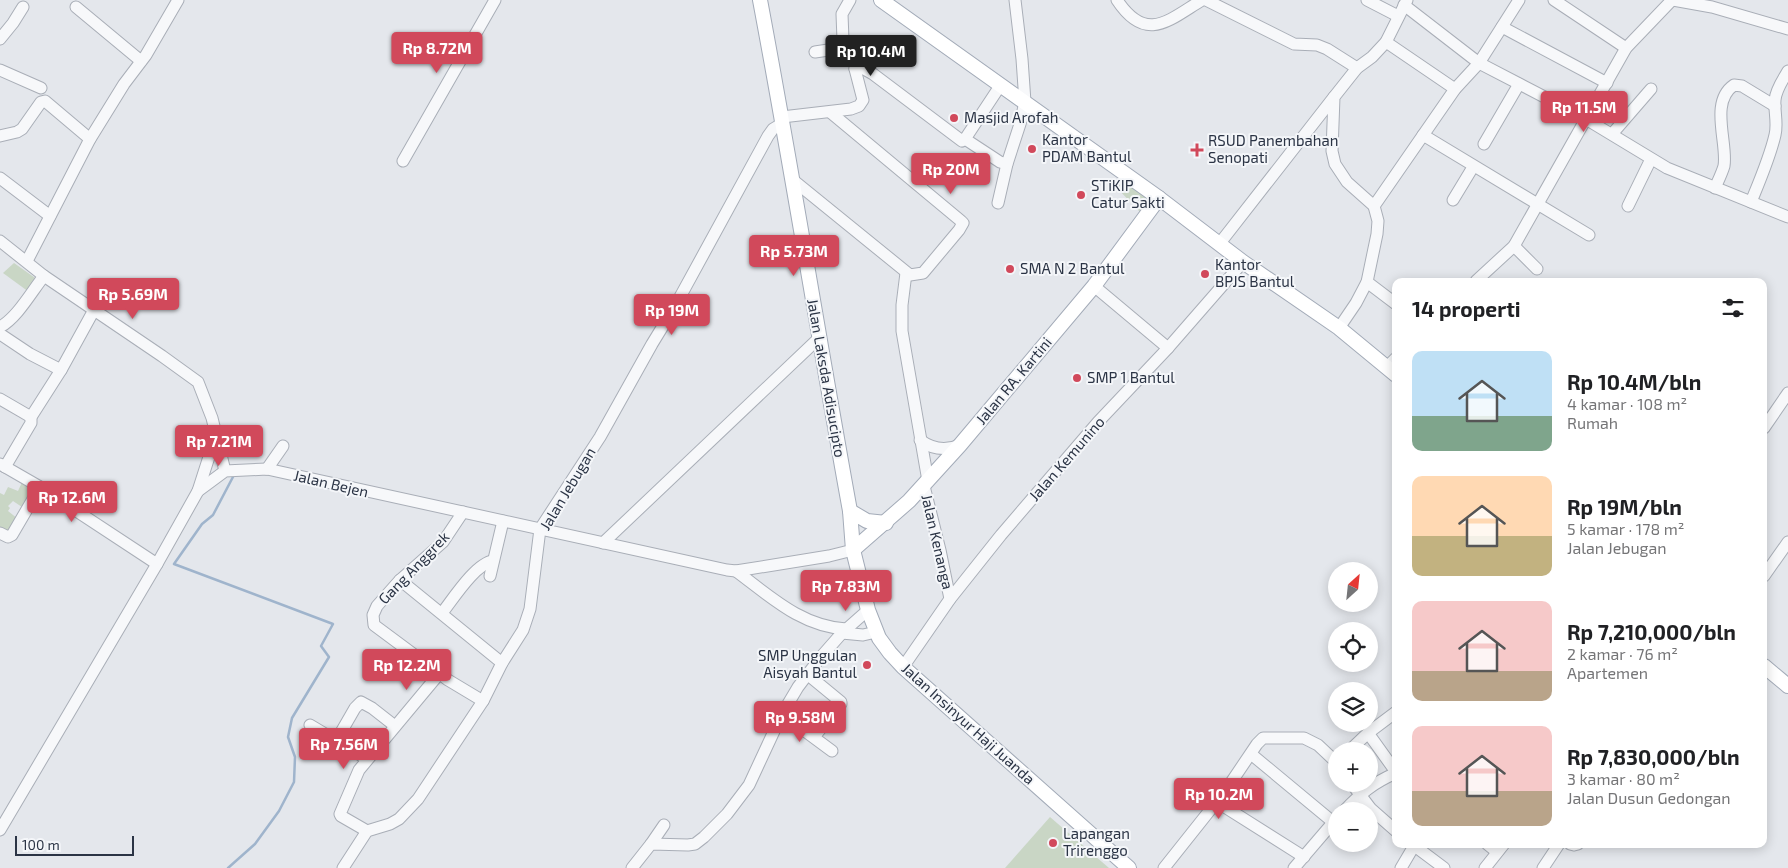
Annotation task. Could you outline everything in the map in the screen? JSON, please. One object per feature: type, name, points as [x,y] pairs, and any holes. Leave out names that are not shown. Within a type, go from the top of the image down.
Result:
[{"type":"main road","name":"Jalan Laksda Adisucipto","points":[[760,0],[850,511],[853,550]]},
{"type":"main road","points":[[881,0],[1159,198],[1243,262],[1392,366]]},
{"type":"main road","name":"Jalan RA. Kartini","points":[[853,550],[886,523],[926,484],[960,445],[1094,286],[1159,198]]},
{"type":"main road","points":[[850,511],[867,521],[886,523]]},
{"type":"main road","name":"Jalan Insinyur Haji Juanda","points":[[853,550],[868,610],[876,632],[884,646],[903,666],[1129,868]]},
{"type":"main road","points":[[1767,668],[1788,686]]},
{"type":"street","points":[[28,261],[90,139],[178,0]]},
{"type":"street","points":[[402,161],[495,0]]},
{"type":"street","points":[[782,120],[857,107],[863,100],[855,69],[856,56],[843,40],[842,14],[850,0]]},
{"type":"street","points":[[998,203],[1007,164],[1020,124],[1024,102],[1022,59],[1014,0]]},
{"type":"street","points":[[1117,0],[1126,12],[1135,19],[1152,26],[1170,21],[1204,0],[1294,44],[1327,48],[1357,68]]},
{"type":"street","points":[[1367,0],[1398,16]]},
{"type":"street","points":[[1374,206],[1455,89],[1479,63],[1519,0]]},
{"type":"street","points":[[1554,0],[1626,48]]},
{"type":"street","points":[[1479,278],[1514,246],[1626,48],[1672,0],[1712,7],[1788,29]]},
{"type":"street","points":[[1220,243],[1357,68],[1372,57],[1386,42],[1406,3],[1479,63],[1586,119],[1667,168],[1788,217]]},
{"type":"street","points":[[76,6],[141,61]]},
{"type":"street","points":[[0,39],[23,7]]},
{"type":"street","points":[[1502,27],[1607,83]]},
{"type":"street","points":[[1386,42],[1455,89]]},
{"type":"street","points":[[815,52],[848,47]]},
{"type":"street","points":[[855,69],[864,69],[873,74],[962,141],[1000,86]]},
{"type":"street","points":[[0,70],[41,88]]},
{"type":"street","points":[[1752,202],[1774,138],[1777,119],[1775,106],[1784,89],[1788,71]]},
{"type":"street","points":[[1484,144],[1519,84]]},
{"type":"street","points":[[1715,188],[1724,166],[1721,120],[1723,102],[1729,90],[1734,85],[1742,86],[1775,106]]},
{"type":"street","points":[[1612,134],[1651,89]]},
{"type":"street","points":[[1334,97],[1332,150],[1335,164],[1347,182],[1374,206],[1378,221],[1367,282],[1356,303],[1339,328]]},
{"type":"street","points":[[0,136],[22,129],[41,102],[45,101],[90,139]]},
{"type":"street","points":[[793,180],[910,275],[923,273],[963,223],[830,112]]},
{"type":"street","name":"Jalan Jebugan","points":[[367,831],[390,824],[399,819],[418,799],[483,701],[502,663],[523,630],[530,610],[540,529],[600,437],[647,341],[674,308],[768,136],[782,120]]},
{"type":"street","points":[[1423,136],[1590,235]]},
{"type":"street","points":[[965,139],[1000,162],[1007,164]]},
{"type":"street","points":[[1628,206],[1652,159]]},
{"type":"street","points":[[1453,200],[1473,167]]},
{"type":"street","points":[[0,178],[50,216]]},
{"type":"street","points":[[0,241],[28,261],[44,276],[198,382],[207,404],[225,471],[198,491]]},
{"type":"street","points":[[1514,246],[1537,269]]},
{"type":"street","name":"Jalan Kemunino","points":[[903,666],[950,598],[1001,535],[1098,422],[1168,348],[1243,262]]},
{"type":"street","name":"Jalan Kenanga","points":[[906,273],[902,295],[902,325],[926,484],[950,598]]},
{"type":"street","points":[[0,327],[6,324],[44,276]]},
{"type":"street","points":[[1367,282],[1392,301]]},
{"type":"street","points":[[1094,286],[1168,348]]},
{"type":"street","points":[[94,310],[61,370],[31,417],[31,423],[2,465],[40,487],[157,564]]},
{"type":"street","points":[[0,334],[30,354],[61,370]]},
{"type":"street","points":[[603,543],[819,338]]},
{"type":"street","points":[[1767,424],[1788,392]]},
{"type":"street","points":[[0,399],[31,417]]},
{"type":"street","points":[[0,830],[198,491],[216,435]]},
{"type":"street","points":[[920,440],[936,448],[947,449],[960,445]]},
{"type":"street","points":[[267,469],[283,446]]},
{"type":"street","name":"Jalan Bejen","points":[[225,471],[267,469],[503,522],[736,571],[829,556],[853,550]]},
{"type":"street","points":[[0,533],[8,537],[12,535],[40,487]]},
{"type":"street","name":"Gang Anggrek","points":[[439,674],[374,626],[373,615],[377,606],[400,580],[443,542],[463,512]]},
{"type":"street","points":[[490,576],[503,522]]},
{"type":"street","points":[[1767,572],[1788,542]]},
{"type":"street","points":[[442,613],[476,571],[485,563],[493,562]]},
{"type":"street","points":[[736,571],[803,619],[822,626],[863,635],[876,632]]},
{"type":"street","points":[[400,580],[502,663]]},
{"type":"street","points":[[650,844],[688,845],[699,842],[727,814],[746,791],[782,714],[807,674],[844,631],[868,610]]},
{"type":"street","points":[[348,866],[367,831],[340,814],[359,770],[367,759],[439,674],[483,701]]},
{"type":"street","points":[[807,674],[841,702],[814,738]]},
{"type":"street","points":[[336,741],[355,708],[361,702],[383,715],[395,726]]},
{"type":"street","points":[[782,714],[832,751]]},
{"type":"street","points":[[1359,742],[1392,715]]},
{"type":"street","points":[[310,725],[367,759]]},
{"type":"street","points":[[1368,733],[1392,766]]},
{"type":"street","points":[[1164,868],[1217,802],[1263,738],[1304,738],[1318,744],[1328,754]]},
{"type":"street","points":[[1251,754],[1328,815]]},
{"type":"street","points":[[1352,802],[1376,782],[1392,774]]},
{"type":"street","points":[[1357,792],[1371,809],[1392,828]]},
{"type":"street","points":[[1217,802],[1304,856]]},
{"type":"street","points":[[632,868],[664,825]]},
{"type":"street","points":[[1294,868],[1328,829]]},
{"type":"street","points":[[1401,868],[1411,848]]},
{"type":"street","points":[[1417,848],[1444,868]]},
{"type":"street","points":[[1485,868],[1501,848]]},
{"type":"street","points":[[1543,868],[1556,848]]},
{"type":"green space","points":[[1126,173],[1160,199],[1129,245],[1120,239],[1140,212],[1116,187]]},
{"type":"green space","points":[[14,263],[38,280],[29,292],[3,273]]},
{"type":"green space","points":[[24,478],[37,488],[25,509],[13,501],[8,506],[10,508],[8,511],[18,519],[9,535],[0,530],[0,493],[4,495],[8,487],[18,491]]},
{"type":"green space","name":"Lapangan Trirenggo","points":[[1050,817],[1109,868],[1005,868]]},
{"type":"waterway","points":[[228,868],[255,844],[279,811],[294,782],[295,757],[288,737],[292,718],[329,657],[321,646],[333,624],[174,564],[202,524],[213,515],[234,475]]},
{"type":"place","name":"Masjid Arofah","points":[[954,118]]},
{"type":"place","name":"Kantor PDAM Bantul","points":[[1032,149]]},
{"type":"place","name":"RSUD Panembahan Senopati","points":[[1197,150]]},
{"type":"place","name":"STiKIP Catur Sakti","points":[[1081,195]]},
{"type":"place","name":"SMA N 2 Bantul","points":[[1010,269]]},
{"type":"place","name":"Kantor BPJS Bantul","points":[[1205,274]]},
{"type":"place","name":"SMP 1 Bantul","points":[[1077,378]]},
{"type":"place","name":"SMP Unggulan Aisyah Bantul","points":[[867,665]]},
{"type":"place","name":"Lapangan Trirenggo","points":[[1053,843]]}]
